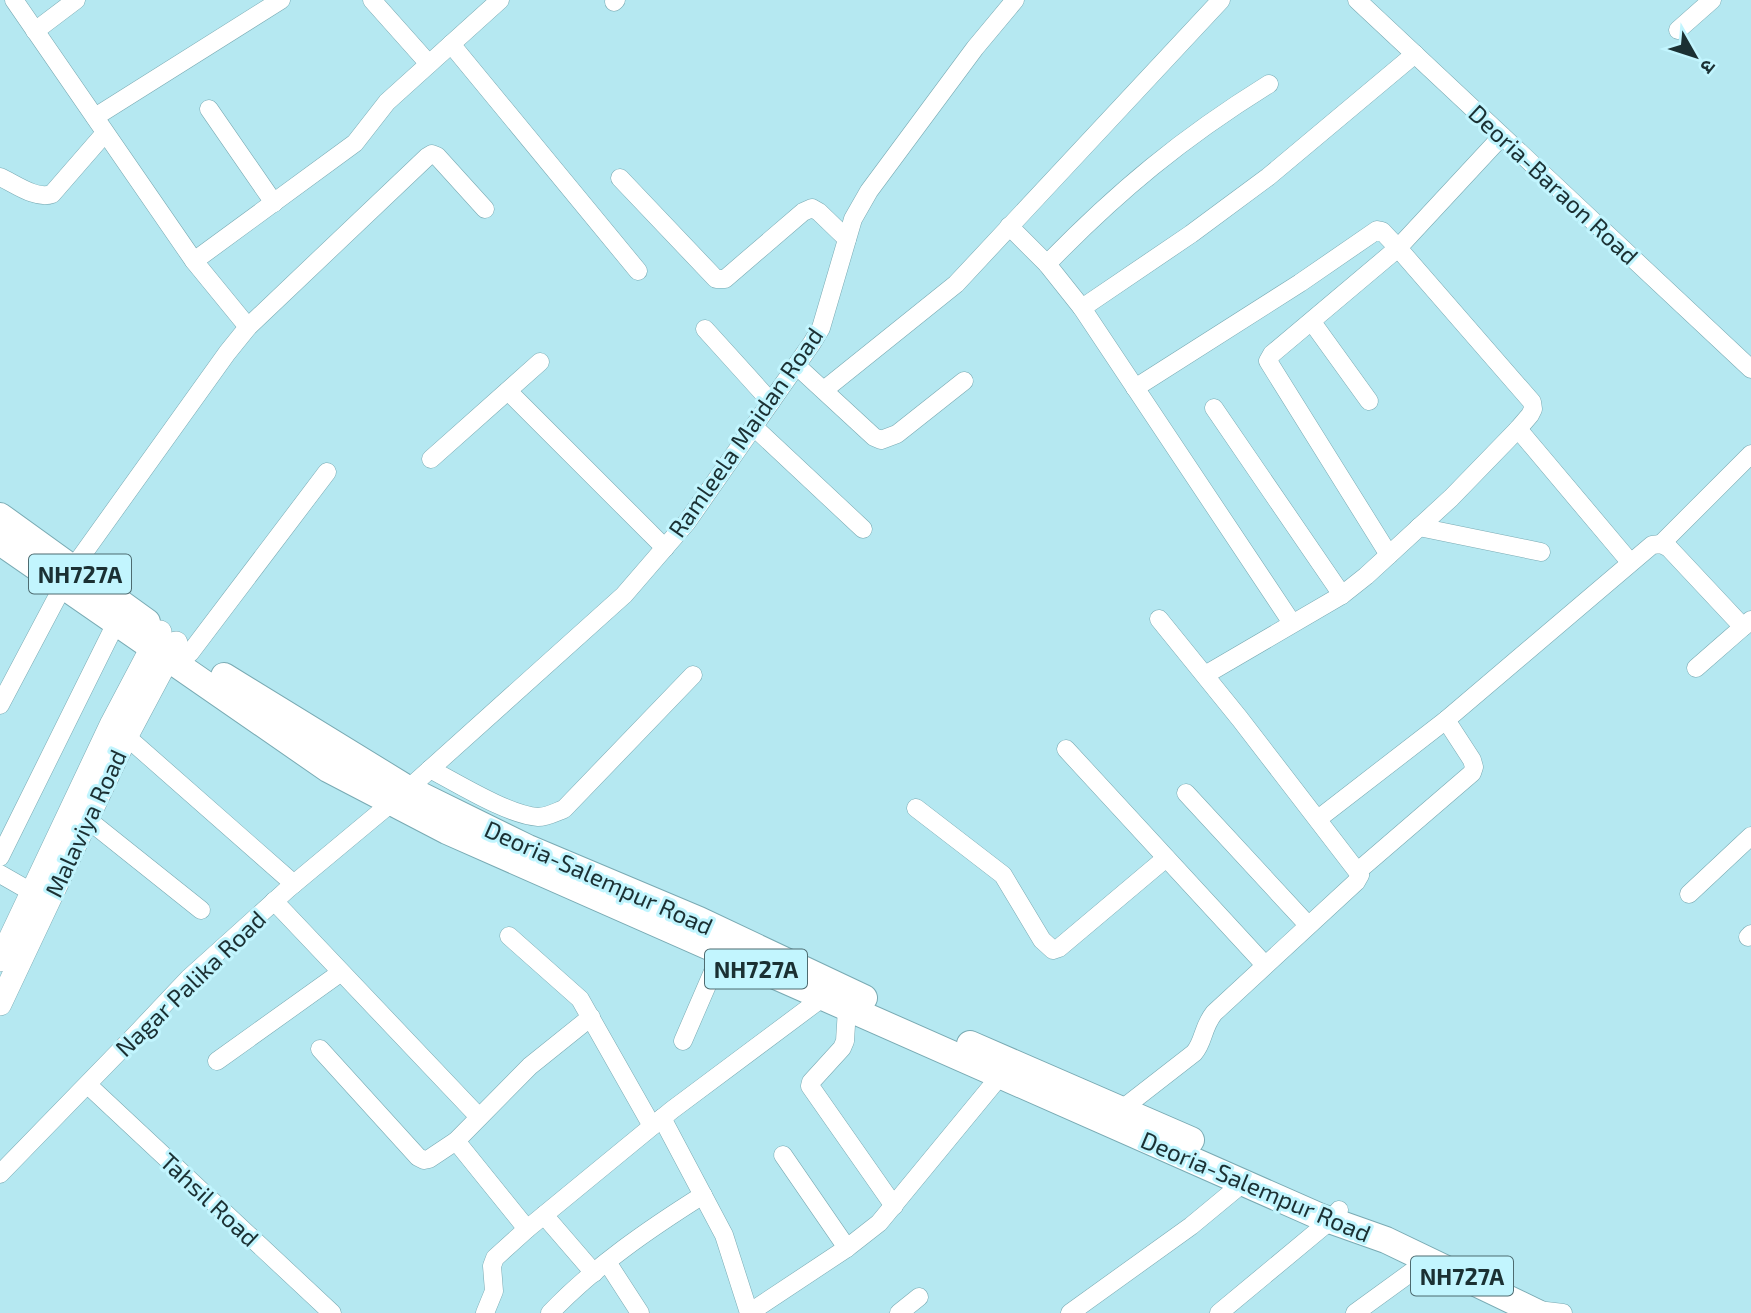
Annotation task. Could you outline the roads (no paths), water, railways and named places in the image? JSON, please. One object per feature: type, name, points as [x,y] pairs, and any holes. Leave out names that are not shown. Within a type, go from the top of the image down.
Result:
[{"type":"highway","name":"Deoria-Salempur Road","points":[[0,516],[116,623],[169,647]]},
{"type":"highway","name":"Deoria-Salempur Road","points":[[0,542],[68,577],[169,647],[328,769],[528,848],[699,920],[902,1015],[1327,1201],[1335,1215]]},
{"type":"highway","name":"Deoria-Salempur Road","points":[[400,796],[447,831],[1243,1183],[1335,1215],[1428,1260]]},
{"type":"highway","name":"NH727A","points":[[1428,1260],[1533,1312]]},
{"type":"main road","name":"Malaviya Road","points":[[0,1004],[40,897],[119,730],[169,647]]},
{"type":"main road","name":"Malaviya Road","points":[[0,960],[87,819],[119,730]]},
{"type":"street","points":[[14,0],[194,261],[248,327]]},
{"type":"street","points":[[35,31],[76,0]]},
{"type":"street","points":[[94,117],[281,0]]},
{"type":"street","points":[[372,0],[429,64]]},
{"type":"street","points":[[194,261],[355,143],[387,102],[500,0]]},
{"type":"street","name":"Ramleela Maidan Road","points":[[400,796],[624,595],[687,522],[821,328],[853,219],[869,191],[902,143],[1015,0]]},
{"type":"street","points":[[824,390],[956,284],[1221,0]]},
{"type":"street","name":"Deoria-Baraon Road","points":[[1357,0],[1751,369]]},
{"type":"street","points":[[1678,30],[1712,0]]},
{"type":"street","points":[[451,44],[638,271]]},
{"type":"street","points":[[1082,308],[1191,234],[1268,177],[1415,54]]},
{"type":"street","points":[[1047,264],[1087,223],[1147,169],[1220,114],[1269,84]]},
{"type":"street","points":[[209,109],[274,203]]},
{"type":"street","points":[[0,177],[45,197],[52,194],[105,133]]},
{"type":"street","points":[[1389,555],[1268,361],[1272,354],[1398,248],[1502,136]]},
{"type":"street","points":[[0,705],[68,577],[248,327],[432,154],[438,156],[485,209]]},
{"type":"street","points":[[621,178],[716,279],[725,279],[803,212],[812,208],[847,239]]},
{"type":"street","points":[[1009,226],[1047,264],[1082,308],[1292,623]]},
{"type":"street","points":[[1135,387],[1300,284],[1373,232],[1382,231],[1532,402],[1530,415],[1518,429],[1419,527],[1342,595],[1205,676]]},
{"type":"street","points":[[1312,323],[1369,401]]},
{"type":"street","points":[[705,329],[771,402]]},
{"type":"street","points":[[431,460],[540,362]]},
{"type":"street","points":[[797,366],[874,437],[881,440],[897,434],[964,380]]},
{"type":"street","points":[[508,391],[665,548]]},
{"type":"street","points":[[1214,408],[1342,595]]},
{"type":"street","points":[[754,427],[863,529]]},
{"type":"street","points":[[1518,429],[1630,562]]},
{"type":"street","points":[[1661,544],[1751,454]]},
{"type":"street","points":[[169,647],[327,472]]},
{"type":"street","points":[[1419,527],[1541,552]]},
{"type":"street","points":[[1318,819],[1446,720],[1652,545],[1661,544],[1669,548],[1747,624],[1696,668]]},
{"type":"street","points":[[1122,1109],[1194,1053],[1199,1047],[1202,1030],[1208,1020],[1360,875],[1159,619]]},
{"type":"street","points":[[0,858],[116,623]]},
{"type":"street","points":[[430,769],[510,809],[538,817],[553,814],[564,809],[693,675]]},
{"type":"street","points":[[1358,871],[1472,773],[1472,760],[1446,720]]},
{"type":"street","points":[[119,730],[294,884]]},
{"type":"street","points":[[1066,749],[1265,965]]},
{"type":"street","points":[[1186,793],[1308,925]]},
{"type":"street","name":"Nagar Palika Road","points":[[0,1174],[188,978],[274,901],[400,796]]},
{"type":"street","points":[[916,808],[1003,875],[1042,940],[1053,950],[1059,948],[1166,858]]},
{"type":"street","points":[[87,819],[201,910]]},
{"type":"street","points":[[1689,894],[1751,836]]},
{"type":"street","points":[[0,874],[40,897]]},
{"type":"street","points":[[274,901],[479,1117]]},
{"type":"street","points":[[509,936],[580,999],[703,1195],[724,1235],[749,1313],[868,1233],[894,1206],[1000,1076]]},
{"type":"street","points":[[683,1041],[721,953]]},
{"type":"street","points":[[217,1061],[341,973]]},
{"type":"street","points":[[485,1313],[494,1291],[492,1266],[495,1258],[544,1214],[657,1122],[822,998]]},
{"type":"street","points":[[847,1009],[842,1048],[810,1086],[894,1206]]},
{"type":"street","points":[[320,1049],[418,1157],[424,1160],[456,1141],[530,1066],[591,1017]]},
{"type":"street","name":"Tahsil Road","points":[[88,1085],[332,1313]]},
{"type":"street","points":[[456,1141],[527,1229]]},
{"type":"street","points":[[783,1155],[847,1248]]},
{"type":"street","points":[[1070,1313],[1191,1226],[1243,1183]]},
{"type":"street","points":[[553,1312],[601,1268],[654,1226],[703,1195]]},
{"type":"street","points":[[544,1214],[601,1268],[640,1313]]},
{"type":"street","points":[[1219,1313],[1335,1215]]},
{"type":"street","points":[[1355,1313],[1377,1306],[1428,1260]]},
{"type":"street","points":[[899,1313],[919,1297]]},
{"type":"street","points":[[1533,1312],[1563,1313]]}]
